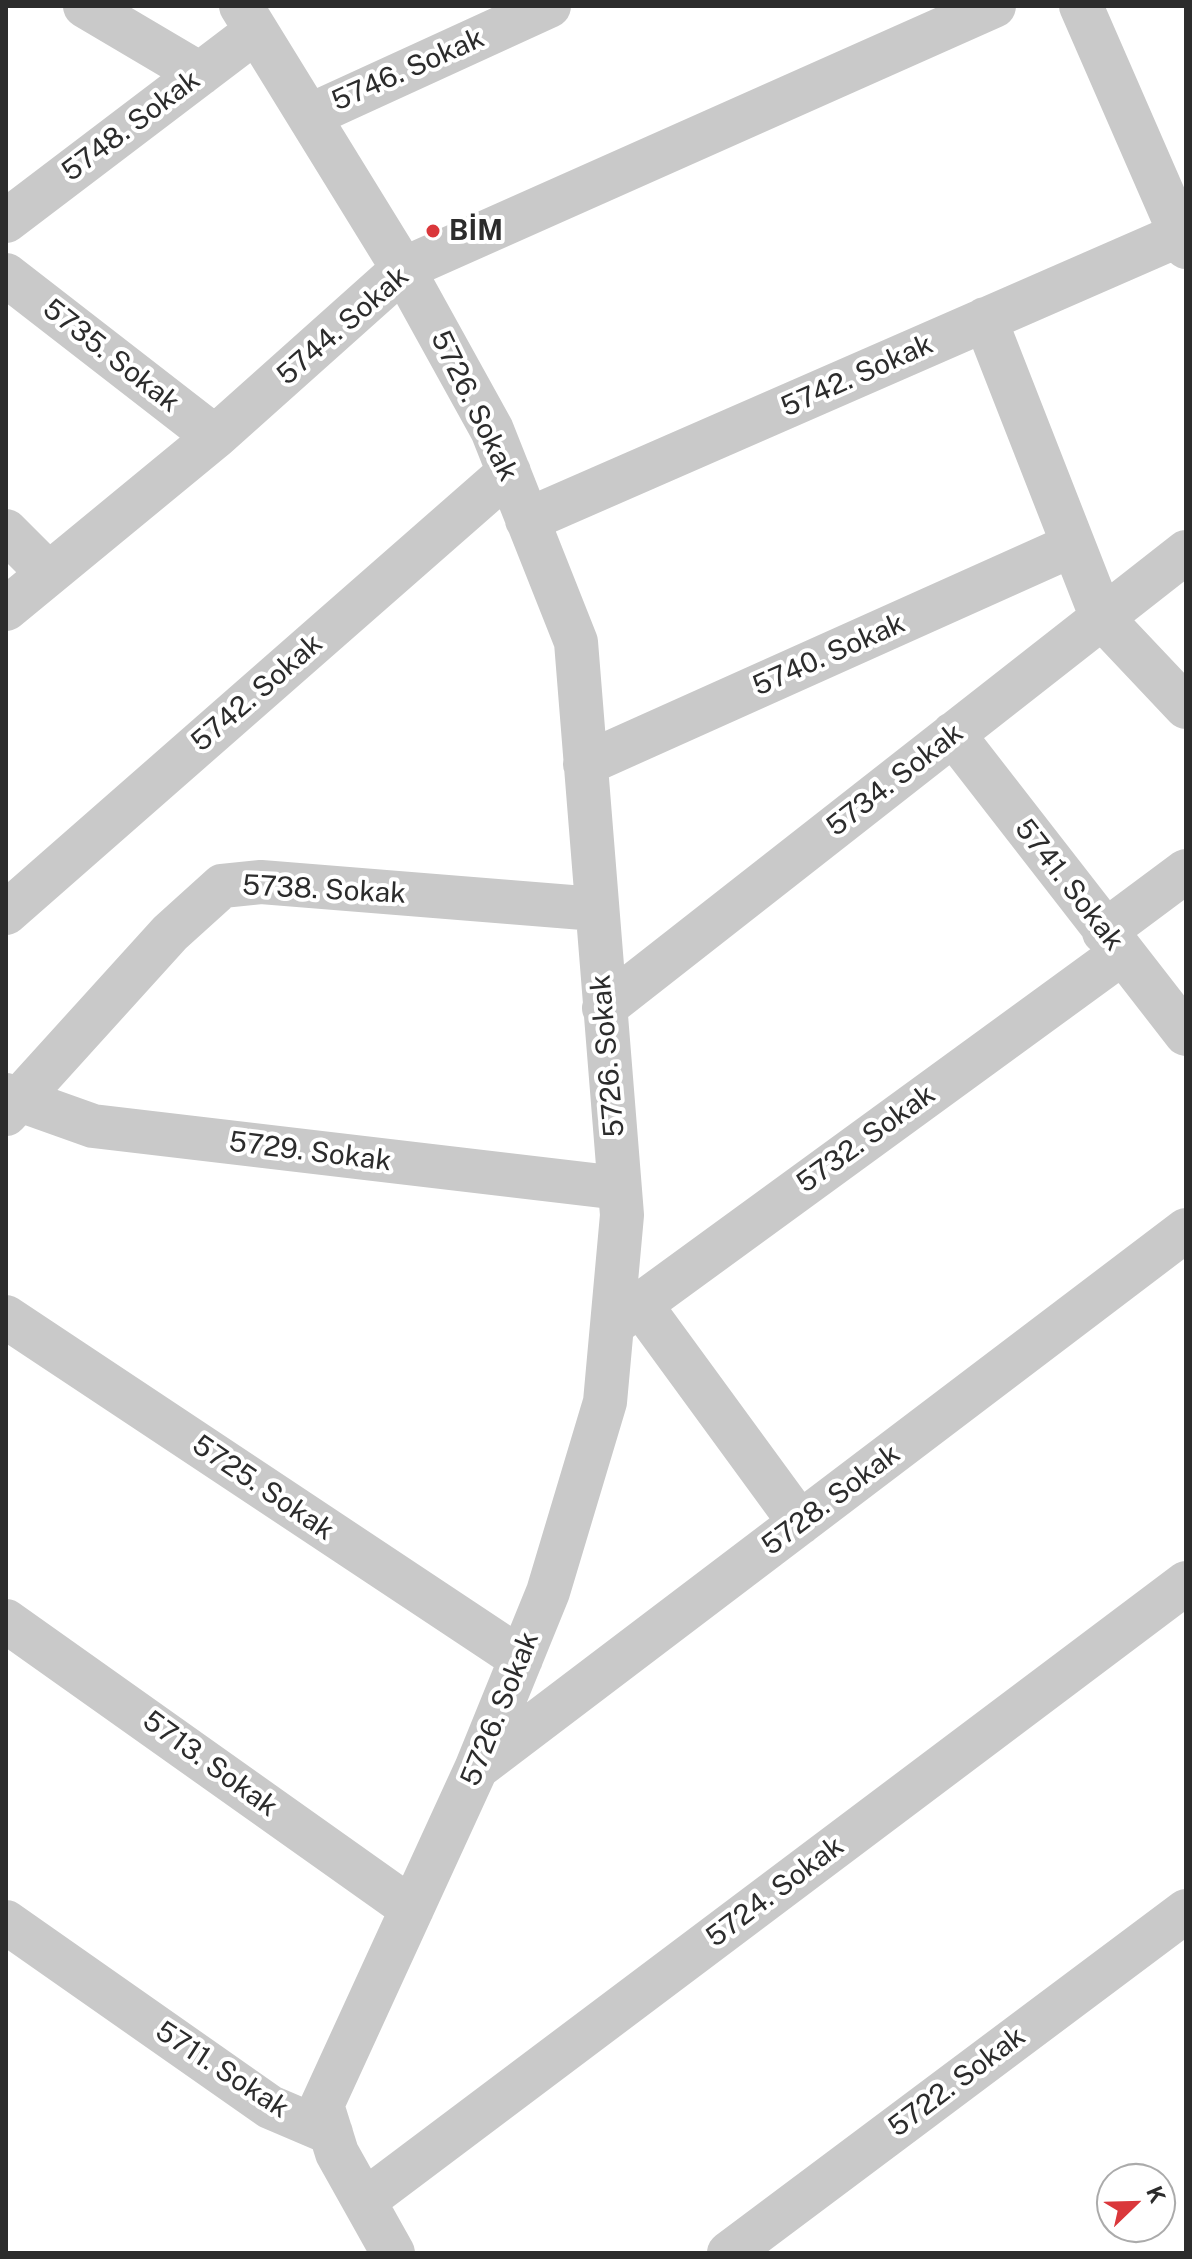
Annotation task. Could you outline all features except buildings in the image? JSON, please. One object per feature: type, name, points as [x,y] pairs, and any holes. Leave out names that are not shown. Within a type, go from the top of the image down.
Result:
[{"type":"street","points":[[85,6],[200,74]]},
{"type":"street","name":"5746. Sokak","points":[[311,115],[549,6]]},
{"type":"street","name":"5744. Sokak","points":[[6,609],[215,437],[403,269],[994,6]]},
{"type":"street","points":[[1081,6],[1184,238]]},
{"type":"street","name":"5748. Sokak","points":[[6,221],[200,74],[248,19]]},
{"type":"street","name":"5726. Sokak","points":[[248,19],[311,115],[403,269],[492,430],[576,642],[622,1215],[626,1314],[605,1402],[548,1592],[476,1769],[322,2105],[331,2133]]},
{"type":"street","name":"5742. Sokak","points":[[527,520],[985,319],[1184,238]]},
{"type":"street","name":"5735. Sokak","points":[[6,275],[215,437]]},
{"type":"street","points":[[985,319],[1102,618],[1186,707]]},
{"type":"street","name":"5742. Sokak","points":[[6,913],[509,472]]},
{"type":"street","points":[[6,531],[48,573]]},
{"type":"street","name":"5740. Sokak","points":[[585,764],[1073,545]]},
{"type":"street","name":"5734. Sokak","points":[[604,1008],[1186,552]]},
{"type":"street","name":"5741. Sokak","points":[[953,734],[1186,1034]]},
{"type":"street","name":"5732. Sokak","points":[[626,1314],[1113,943],[1186,871]]},
{"type":"street","name":"5738. Sokak","points":[[10,1103],[170,933],[222,886],[261,882],[596,909]]},
{"type":"street","name":"5729. Sokak","points":[[10,1103],[93,1126],[619,1188]]},
{"type":"street","name":"5728. Sokak","points":[[476,1769],[1186,1230]]},
{"type":"street","points":[[626,1314],[800,1523]]},
{"type":"street","name":"5725. Sokak","points":[[6,1317],[521,1659]]},
{"type":"street","name":"5724. Sokak","points":[[364,2201],[1186,1583]]},
{"type":"street","name":"5713. Sokak","points":[[6,1621],[412,1909]]},
{"type":"street","name":"5722. Sokak","points":[[729,2253],[1186,1911]]},
{"type":"street","name":"5711. Sokak","points":[[6,1922],[270,2107],[331,2133]]},
{"type":"street","points":[[331,2133],[337,2153],[364,2201],[384,2249]]},
{"type":"place","name":"BİM","points":[[433,231]]}]
